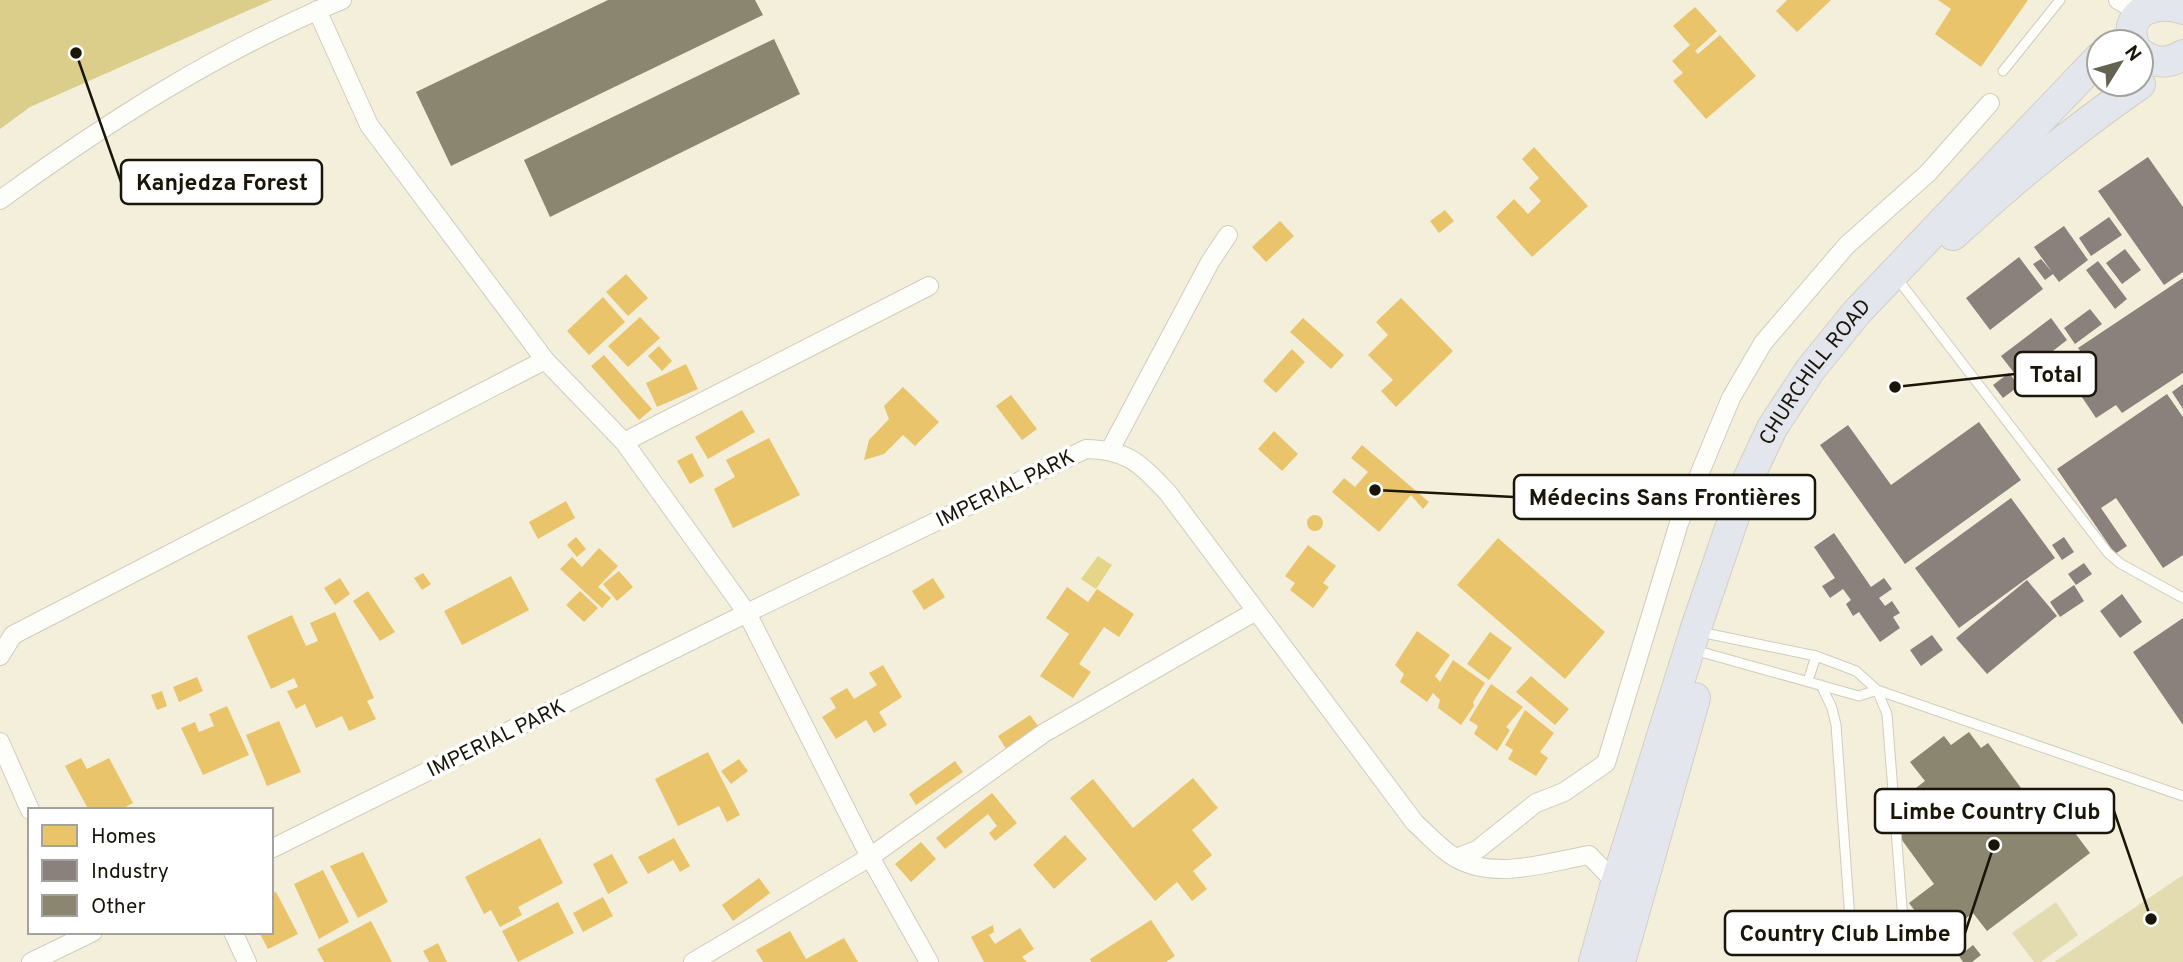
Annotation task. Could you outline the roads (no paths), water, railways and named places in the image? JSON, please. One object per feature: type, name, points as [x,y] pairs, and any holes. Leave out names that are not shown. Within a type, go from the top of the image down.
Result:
[{"type":"highway","points":[[2135,18],[2163,1],[2175,3],[2183,9]]},
{"type":"highway","name":"CHURCHILL ROAD","points":[[2155,62],[2162,63],[2178,58]]},
{"type":"highway","name":"CHURCHILL ROAD","points":[[2155,74],[2178,58]]},
{"type":"highway","name":"CHURCHILL ROAD","points":[[1594,962],[1616,883],[1701,642],[1787,436],[1822,380],[1897,278],[2085,73]]},
{"type":"highway","name":"CHURCHILL ROAD","points":[[1897,278],[2081,125],[2121,98]]},
{"type":"highway","name":"CHURCHILL ROAD","points":[[1620,962],[1637,906],[1701,642]]},
{"type":"street","points":[[0,200],[58,158],[189,74],[342,0]]},
{"type":"street","points":[[317,10],[369,125],[545,360],[624,442],[747,613],[870,857],[929,962]]},
{"type":"street","points":[[1456,858],[1477,850],[1502,827],[1536,803],[1564,792],[1606,763],[1679,523],[1731,398],[1763,343],[1847,246],[1928,173],[1990,103]]},
{"type":"street","points":[[1228,236],[1210,262],[1110,450],[1129,457],[1168,493],[1415,823],[1456,858],[1477,867],[1514,869],[1589,855],[1637,906]]},
{"type":"street","points":[[624,442],[929,286]]},
{"type":"street","points":[[0,656],[13,635],[545,360]]},
{"type":"street","name":"IMPERIAL PARK","points":[[273,848],[747,613],[1086,449],[1110,450]]},
{"type":"street","points":[[693,962],[870,857],[1044,733],[1256,611]]},
{"type":"street","points":[[0,742],[29,808]]},
{"type":"street","points":[[31,962],[86,934]]},
{"type":"street","points":[[234,934],[247,962]]},
{"type":"lane","points":[[2003,71],[2060,0]]},
{"type":"lane","points":[[1897,278],[2108,553],[2121,564],[2183,598]]},
{"type":"lane","points":[[1701,642],[1816,656],[1856,671],[1877,690],[2183,796]]},
{"type":"lane","points":[[1701,642],[1808,681],[1859,696],[1877,690]]},
{"type":"lane","points":[[1808,681],[1816,656]]},
{"type":"lane","points":[[1821,685],[1832,708],[1836,725],[1850,920],[1863,940],[1883,945],[1897,936],[1903,920],[1887,713],[1877,690]]},
{"type":"place","name":"Kanjedza Forest","points":[[76,53]]},
{"type":"place","name":"Total","points":[[1895,387]]},
{"type":"place","name":"Médecins Sans Frontières","points":[[1375,490]]},
{"type":"place","name":"Country Club Limbe","points":[[1994,845]]},
{"type":"place","name":"Limbe Country Club","points":[[2151,919]]}]
